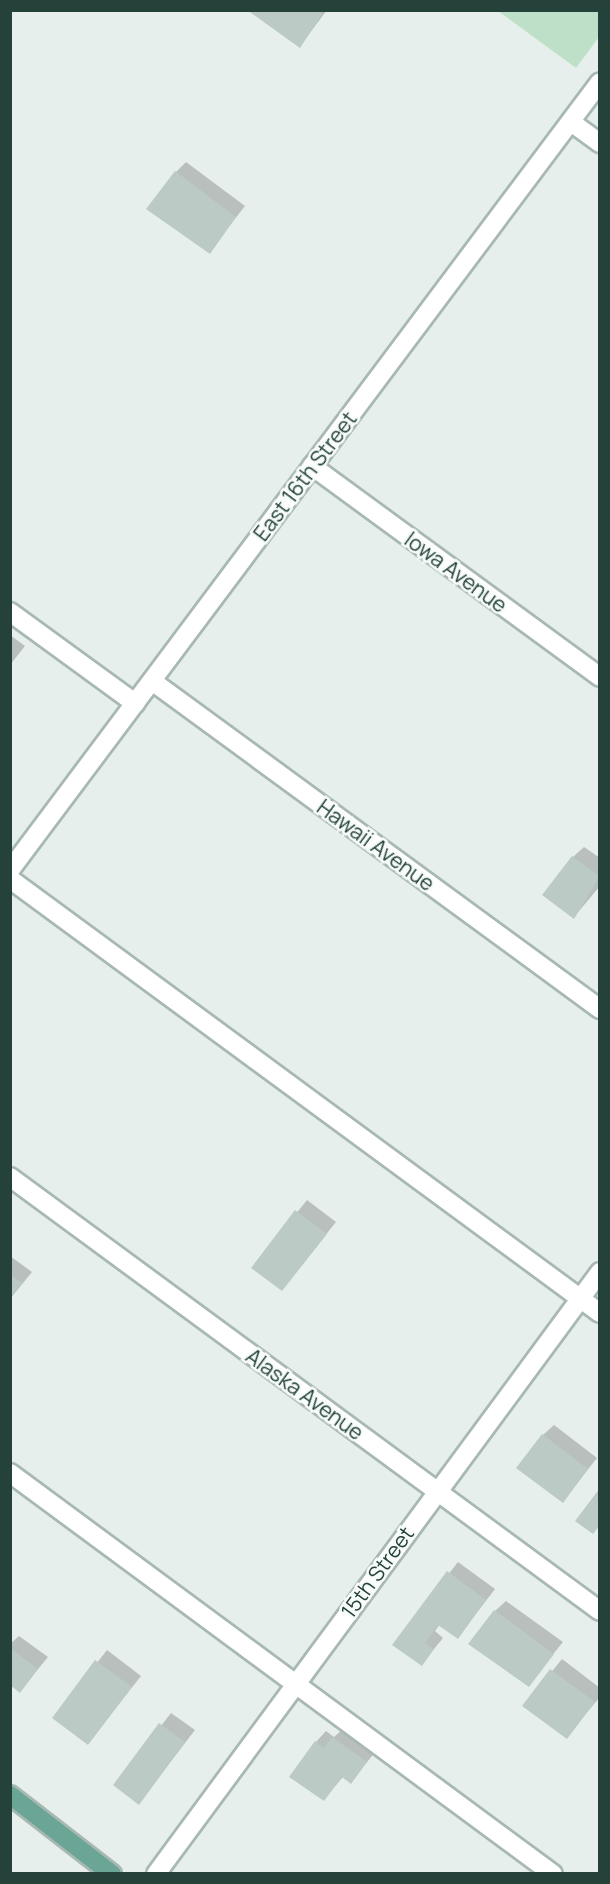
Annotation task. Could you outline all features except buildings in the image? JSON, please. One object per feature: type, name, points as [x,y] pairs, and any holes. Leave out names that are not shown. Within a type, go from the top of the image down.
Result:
[{"type":"main road","points":[[10,1795],[112,1874]]},
{"type":"street","name":"East 16th Street","points":[[10,870],[600,82]]},
{"type":"street","points":[[571,122],[600,143]]},
{"type":"street","name":"Iowa Avenue","points":[[312,466],[600,678]]},
{"type":"street","points":[[10,612],[135,703]]},
{"type":"street","name":"Hawaii Avenue","points":[[152,681],[600,1009]]},
{"type":"street","points":[[10,879],[600,1313]]},
{"type":"street","name":"Alaska Avenue","points":[[10,1177],[600,1611]]},
{"type":"street","name":"15th Street","points":[[156,1874],[436,1490],[600,1272]]},
{"type":"street","points":[[10,1473],[553,1874]]},
{"type":"green space","points":[[498,11],[599,11],[599,37],[576,68]]}]
